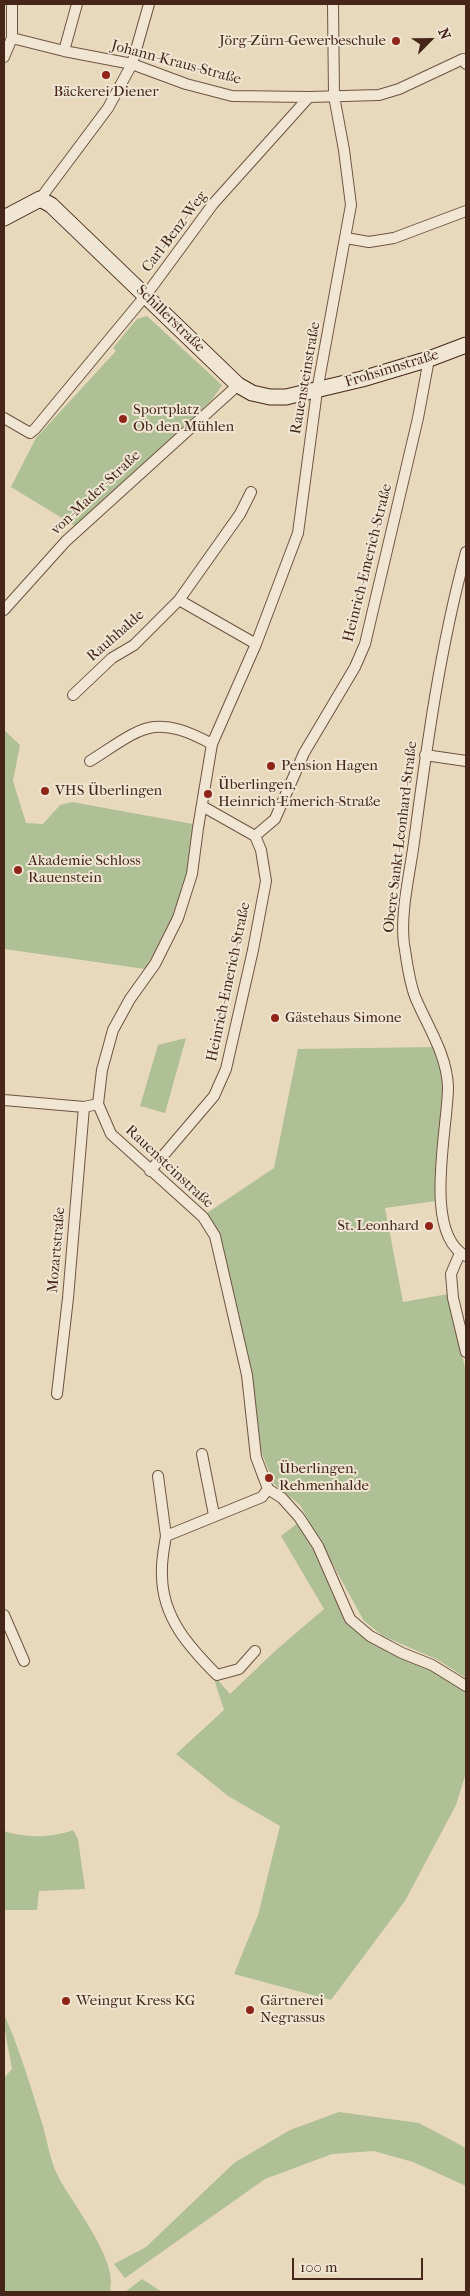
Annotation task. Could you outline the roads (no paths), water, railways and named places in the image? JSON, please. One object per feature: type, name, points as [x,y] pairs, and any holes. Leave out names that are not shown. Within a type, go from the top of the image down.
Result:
[{"type":"street","points":[[4,57],[12,38],[12,4]]},
{"type":"street","points":[[64,51],[77,4]]},
{"type":"street","points":[[4,218],[40,199],[108,108],[132,64],[149,4]]},
{"type":"street","name":"Rauensteinstraße","points":[[268,1489],[256,1457],[246,1375],[215,1236],[203,1217],[111,1134],[98,1104],[102,1070],[113,1030],[130,998],[155,964],[178,918],[192,874],[212,744],[256,644],[298,533],[317,391],[351,204],[334,96],[333,4]]},
{"type":"street","name":"Johann-Kraus-Straße","points":[[12,38],[64,51],[132,64],[186,84],[232,96],[334,96]]},
{"type":"street","points":[[334,96],[378,94],[399,88],[465,61]]},
{"type":"street","name":"Carl-Benz-Weg","points":[[4,418],[30,433],[35,429],[146,295],[213,204],[309,97]]},
{"type":"street","name":"Schillerstraße","points":[[40,199],[59,212],[238,385],[252,393],[270,397],[286,397],[317,391]]},
{"type":"street","points":[[346,238],[369,242],[394,238],[466,211]]},
{"type":"street","name":"Frohsinnstraße","points":[[317,391],[429,359],[466,345]]},
{"type":"street","name":"Heinrich-Emerich-Straße","points":[[150,1171],[214,1096],[226,1068],[253,950],[266,881],[261,850],[255,836],[275,819],[304,753],[355,666],[365,644],[418,418],[429,359]]},
{"type":"street","name":"von-Mader-Straße","points":[[4,610],[66,540],[238,385]]},
{"type":"street","name":"Rauhhalde","points":[[73,695],[112,658],[134,645],[179,600],[240,514],[252,492]]},
{"type":"street","name":"Obere Sankt-Leonhard-Straße","points":[[466,552],[451,608],[425,755],[406,903],[404,942],[415,997],[437,1043],[447,1075],[440,1198],[446,1231],[463,1254],[451,1274],[453,1298],[466,1352]]},
{"type":"street","points":[[179,600],[256,644]]},
{"type":"street","points":[[90,761],[139,730],[160,726],[187,730],[212,744]]},
{"type":"street","points":[[425,755],[466,762]]},
{"type":"street","points":[[202,806],[255,836]]},
{"type":"street","points":[[4,1100],[84,1107],[98,1104]]},
{"type":"street","name":"Mozartstraße","points":[[57,1394],[68,1298],[84,1107]]},
{"type":"street","points":[[202,1454],[214,1515]]},
{"type":"street","points":[[158,1476],[166,1536],[162,1576],[167,1603],[179,1634],[217,1675],[238,1669],[255,1651]]},
{"type":"street","points":[[166,1536],[262,1497],[268,1489],[282,1498],[299,1517],[313,1538],[350,1619],[370,1636],[402,1653],[432,1665],[466,1686]]},
{"type":"street","points":[[4,1614],[24,1661]]},
{"type":"place","name":"Jörg-Zürn-Gewerbeschule","points":[[396,41]]},
{"type":"place","name":"Bäckerei Diener","points":[[106,75]]},
{"type":"place","name":"Sportplatz Ob den Mühlen","points":[[123,419]]},
{"type":"place","name":"Pension Hagen","points":[[271,766]]},
{"type":"place","name":"VHS Überlingen","points":[[45,791]]},
{"type":"place","name":"Überlingen, Heinrich-Emerich-Straße","points":[[208,794]]},
{"type":"place","name":"Akademie Schloss Rauenstein","points":[[18,870]]},
{"type":"place","name":"Gästehaus Simone","points":[[275,1018]]},
{"type":"place","name":"St. Leonhard","points":[[429,1226]]},
{"type":"place","name":"Überlingen, Rehmenhalde","points":[[269,1478]]},
{"type":"place","name":"Weingut Kress KG","points":[[66,2001]]},
{"type":"place","name":"Gärtnerei Negrassus","points":[[250,2010]]}]
